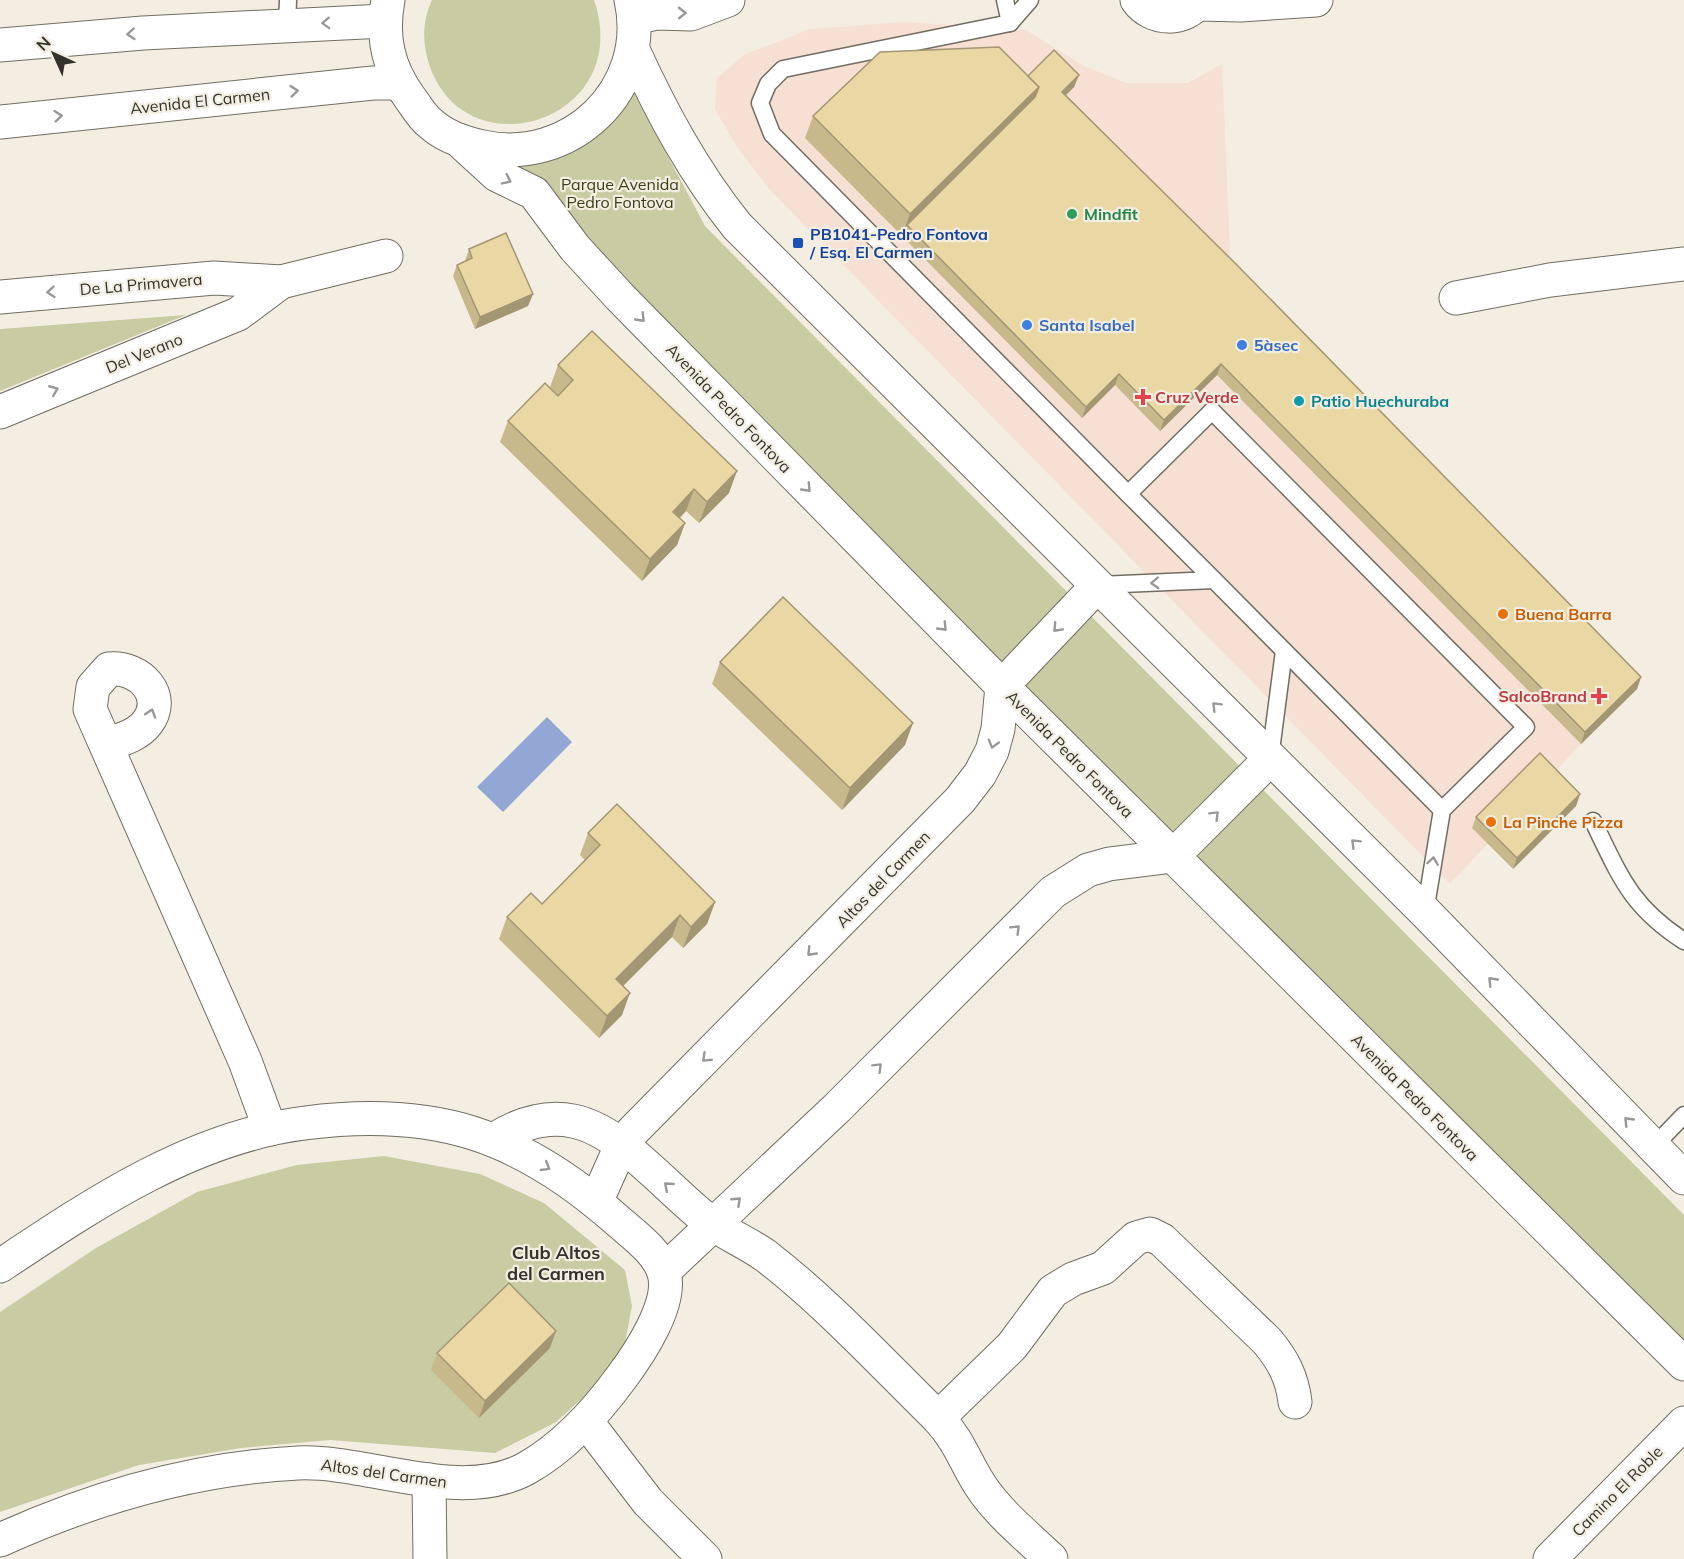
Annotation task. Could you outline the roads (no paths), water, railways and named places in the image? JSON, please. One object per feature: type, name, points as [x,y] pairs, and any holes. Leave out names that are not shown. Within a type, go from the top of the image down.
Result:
[{"type":"street","points":[[633,23],[657,13],[691,14],[728,0]]},
{"type":"street","points":[[1134,1],[1149,12],[1161,16],[1175,16],[1187,12],[1199,2],[1241,5],[1316,0]]},
{"type":"street","points":[[0,45],[287,12],[386,10],[388,60],[399,84],[430,123],[462,143],[505,152],[549,146],[588,124],[617,91],[633,23]]},
{"type":"street","points":[[633,23],[676,139],[694,169],[737,226],[1269,759],[1425,912],[1684,1178]]},
{"type":"street","name":"Avenida El Carmen","points":[[0,122],[373,83],[399,84]]},
{"type":"street","name":"Avenida Pedro Fontova","points":[[462,143],[497,175],[534,193],[595,272],[1002,686],[1684,1364]]},
{"type":"street","points":[[281,282],[386,256]]},
{"type":"street","points":[[1456,298],[1550,280],[1684,264]]},
{"type":"street","points":[[214,278],[222,282],[231,298],[227,315],[221,321]]},
{"type":"street","name":"De La Primavera","points":[[0,297],[214,278],[281,282]]},
{"type":"street","name":"Del Verano","points":[[0,412],[221,321],[253,305],[281,282]]},
{"type":"street","points":[[1002,686],[1097,586]]},
{"type":"street","name":"Altos del Carmen","points":[[596,1202],[621,1146],[644,1119],[756,1009],[960,800],[980,774],[992,752],[998,729],[1002,686]]},
{"type":"street","points":[[106,745],[241,1050],[270,1129]]},
{"type":"street","points":[[0,1266],[64,1223],[149,1175],[212,1145],[270,1129],[342,1120],[419,1121],[449,1126],[495,1139],[555,1173],[596,1202],[643,1243],[664,1271],[837,1108],[1053,892],[1088,870],[1109,864],[1173,856],[1269,759]]},
{"type":"street","points":[[495,1139],[512,1128],[552,1119],[573,1121],[593,1127],[621,1146],[712,1224],[745,1241],[802,1286],[954,1435],[980,1485],[995,1504],[1051,1559]]},
{"type":"street","points":[[938,1418],[1012,1346],[1053,1291],[1103,1268],[1136,1238],[1150,1234],[1162,1240],[1280,1356],[1289,1373],[1295,1402]]},
{"type":"street","name":"Altos del Carmen","points":[[0,1540],[70,1510],[123,1493],[247,1468],[304,1463],[335,1464],[429,1480],[480,1481],[523,1470],[545,1456],[586,1421],[628,1369],[652,1328],[662,1305],[665,1286],[664,1271]]},
{"type":"street","points":[[586,1421],[648,1502],[705,1559]]},
{"type":"street","name":"Camino El Roble","points":[[1550,1559],[1684,1423]]},
{"type":"street","points":[[429,1480],[430,1559]]},
{"type":"lane","points":[[1005,0],[1010,23]]},
{"type":"lane","points":[[1030,0],[1010,23],[783,69],[768,84],[760,103],[772,134],[1442,810]]},
{"type":"lane","points":[[1128,494],[1212,411],[1526,727],[1442,810],[1425,912]]},
{"type":"lane","points":[[1097,586],[1214,580]]},
{"type":"lane","points":[[1269,759],[1284,651]]},
{"type":"lane","points":[[1593,821],[1626,888],[1647,913],[1684,941]]},
{"type":"lane","points":[[1653,1146],[1684,1115]]},
{"type":"water","points":[[547,717],[572,742],[503,812],[477,787]]},
{"type":"place","name":"Mindfit","points":[[1072,214]]},
{"type":"place","name":"PB1041-Pedro Fontova / Esq. El Carmen","points":[[798,243]]},
{"type":"place","name":"Santa Isabel","points":[[1027,325]]},
{"type":"place","name":"5àsec","points":[[1242,345]]},
{"type":"place","name":"Cruz Verde","points":[[1143,397]]},
{"type":"place","name":"Patio Huechuraba","points":[[1299,401]]},
{"type":"place","name":"Buena Barra","points":[[1503,614]]},
{"type":"place","name":"SalcoBrand","points":[[1599,696]]},
{"type":"place","name":"La Pinche Pizza","points":[[1491,822]]},
{"type":"district","name":"Club Altos del Carmen","points":[[556,1263]]},
{"type":"park label","name":"Parque Avenida Pedro Fontova","points":[[620,193]]}]
